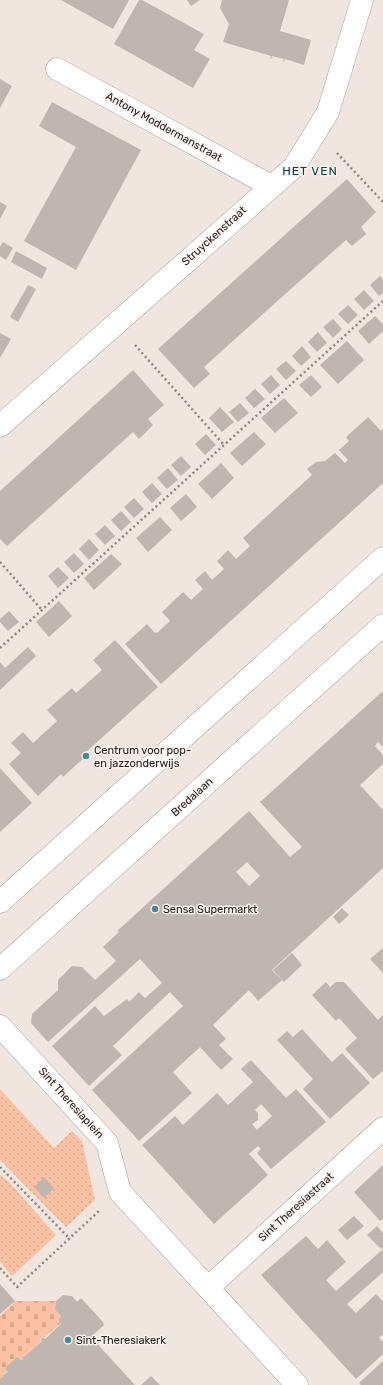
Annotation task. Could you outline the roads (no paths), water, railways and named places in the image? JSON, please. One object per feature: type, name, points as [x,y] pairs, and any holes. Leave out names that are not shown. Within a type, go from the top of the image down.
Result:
[{"type":"street","name":"Struyckenstraat","points":[[0,426],[294,167],[328,112],[362,0]]},
{"type":"street","name":"Antony Moddermanstraat","points":[[57,69],[271,186]]},
{"type":"street","points":[[0,902],[383,558]]},
{"type":"street","name":"Bredalaan","points":[[0,969],[383,624]]},
{"type":"street","name":"Sint Theresiaplein","points":[[0,1026],[107,1142],[120,1192],[297,1385]]},
{"type":"street","name":"Sint Theresiastraat","points":[[208,1287],[383,1128]]},
{"type":"place","name":"Centrum voor pop- en jazzonderwijs","points":[[86,756]]},
{"type":"place","name":"Sensa Supermarkt","points":[[155,909]]},
{"type":"place","name":"Sint-Theresiakerk","points":[[68,1340]]},
{"type":"district","name":"HET VEN","points":[[310,171]]}]
